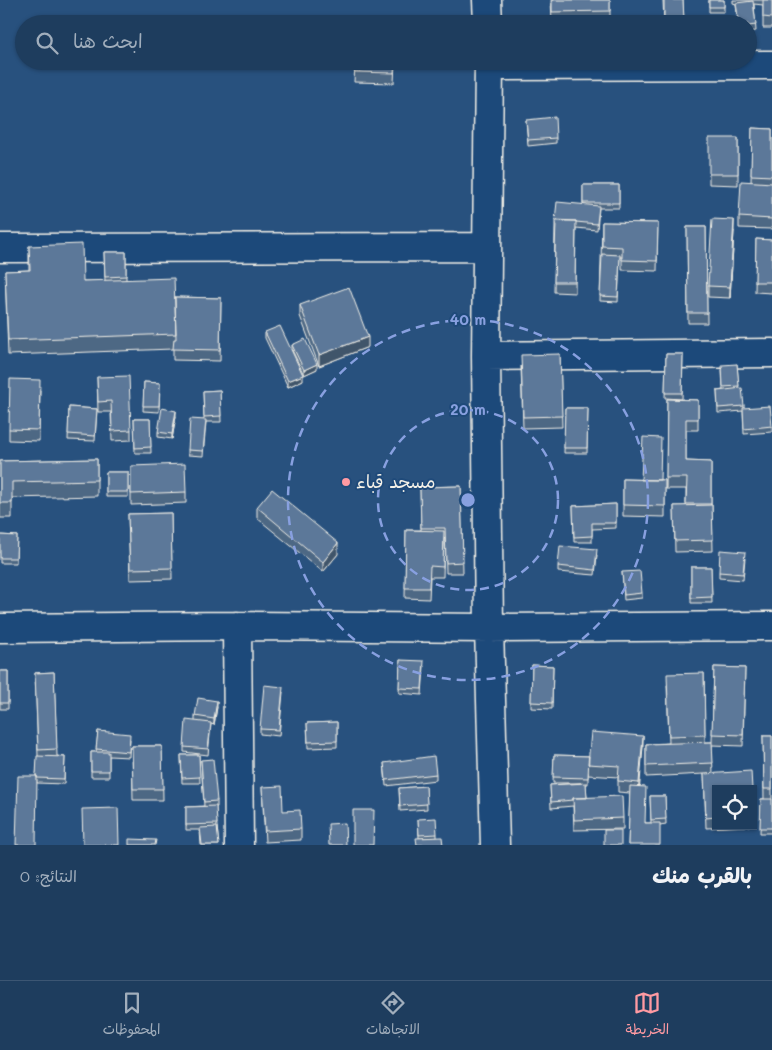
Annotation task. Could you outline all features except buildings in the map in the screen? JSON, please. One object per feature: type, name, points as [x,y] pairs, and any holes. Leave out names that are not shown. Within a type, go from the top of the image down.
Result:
[{"type":"street","points":[[488,0],[488,15]]},
{"type":"street","points":[[757,65],[772,65]]},
{"type":"street","points":[[489,70],[486,356],[489,628],[495,845]]},
{"type":"street","points":[[0,248],[487,247]]},
{"type":"street","points":[[486,356],[772,352]]},
{"type":"street","points":[[237,626],[239,845]]},
{"type":"street","points":[[0,628],[772,626]]},
{"type":"place","name":"مسجد قباء","points":[[346,482]]}]
